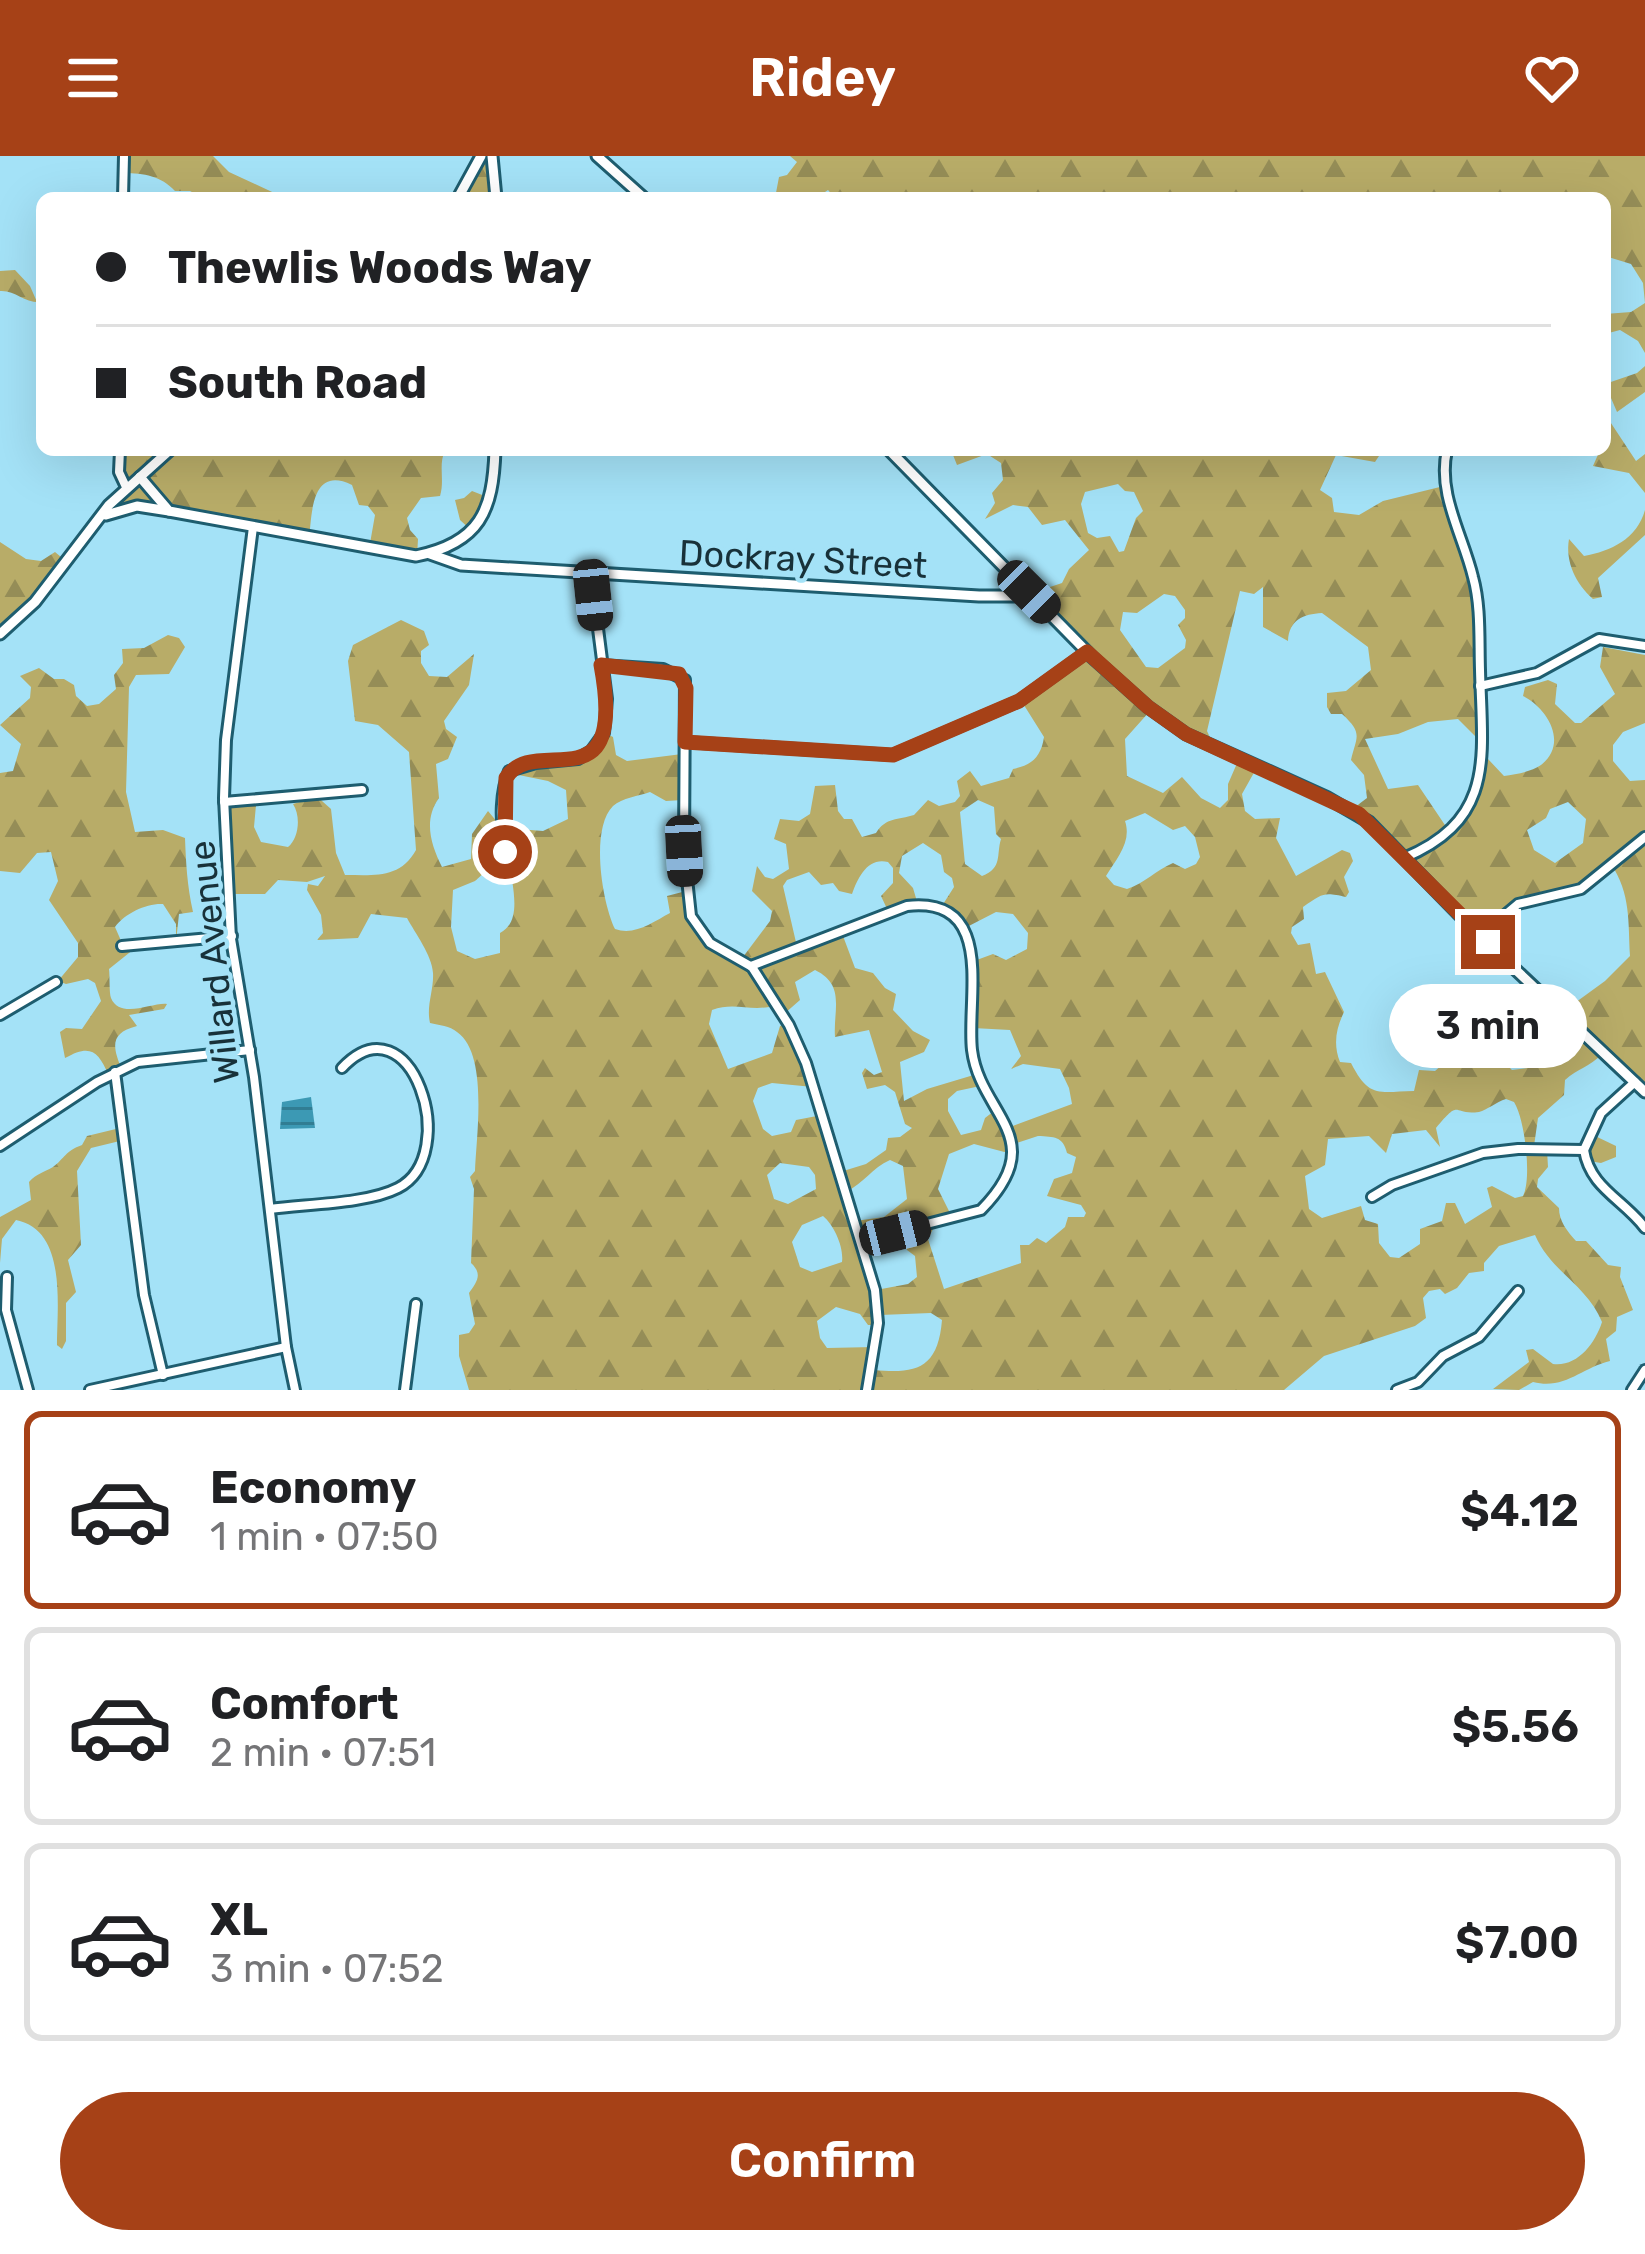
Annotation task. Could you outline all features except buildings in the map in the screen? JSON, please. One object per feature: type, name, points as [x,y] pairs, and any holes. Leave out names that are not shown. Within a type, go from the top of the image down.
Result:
[{"type":"street","points":[[123,192],[124,156]]},
{"type":"street","points":[[461,192],[481,156]]},
{"type":"street","points":[[493,156],[496,192]]},
{"type":"street","points":[[597,156],[637,192]]},
{"type":"street","points":[[120,456],[119,472],[127,487]]},
{"type":"street","points":[[0,634],[35,602],[127,487],[163,456]]},
{"type":"street","points":[[430,554],[463,539],[482,517],[492,489],[495,456]]},
{"type":"street","points":[[895,456],[1087,652],[1148,707],[1186,734],[1359,814],[1645,1092]]},
{"type":"street","points":[[1402,859],[1445,836],[1478,791],[1483,751],[1474,581],[1445,487],[1448,456]]},
{"type":"street","points":[[140,477],[170,511]]},
{"type":"street","name":"Dockray Street","points":[[97,521],[124,506],[395,554],[430,554],[461,565],[980,596],[1029,592]]},
{"type":"street","name":"Willard Avenue","points":[[254,527],[226,740],[224,802],[232,936],[295,1390]]},
{"type":"street","points":[[506,842],[503,795],[509,770],[578,759],[604,733],[608,699],[591,574]]},
{"type":"street","points":[[1480,686],[1537,673],[1599,639],[1645,646]]},
{"type":"street","points":[[685,742],[893,755],[1019,701],[1087,652]]},
{"type":"street","points":[[601,665],[679,674],[686,688],[684,851],[692,916],[710,943],[750,967],[782,1010],[798,1043],[875,1290],[878,1324],[867,1390]]},
{"type":"street","points":[[224,802],[362,790]]},
{"type":"street","points":[[1480,936],[1518,904],[1581,889],[1645,837]]},
{"type":"street","points":[[750,967],[907,906],[925,904],[938,909],[969,940],[972,1052],[1012,1140],[1005,1176],[981,1210],[861,1240]]},
{"type":"street","points":[[122,946],[232,936]]},
{"type":"street","points":[[0,1016],[56,982]]},
{"type":"street","points":[[0,1146],[138,1062],[250,1050]]},
{"type":"street","points":[[270,1209],[394,1190],[414,1176],[423,1160],[425,1090],[419,1078],[399,1057],[382,1052],[356,1054],[342,1068]]},
{"type":"street","points":[[115,1072],[144,1295],[163,1375]]},
{"type":"street","points":[[1635,1082],[1592,1126],[1584,1150],[1600,1187],[1645,1228]]},
{"type":"street","points":[[1372,1197],[1392,1185],[1484,1153],[1584,1150]]},
{"type":"street","points":[[7,1277],[3,1310],[28,1390]]},
{"type":"street","points":[[1397,1390],[1420,1386],[1443,1356],[1491,1327],[1518,1291]]},
{"type":"street","points":[[404,1390],[416,1304]]},
{"type":"street","points":[[90,1390],[286,1347]]},
{"type":"street","points":[[1632,1390],[1645,1370]]},
{"type":"green space","points":[[125,156],[213,156],[229,172],[272,192],[175,191],[152,176],[124,173]]},
{"type":"green space","points":[[481,156],[492,156],[495,192],[462,192]]},
{"type":"green space","points":[[790,156],[1645,156],[1645,303],[1643,283],[1631,264],[1611,258],[1611,192],[776,192],[779,177],[797,162]]},
{"type":"green space","points":[[15,270],[30,286],[36,302],[11,293],[0,291],[0,271]]},
{"type":"green space","points":[[1645,303],[1645,353],[1638,341],[1620,330],[1611,332],[1611,314],[1631,312]]},
{"type":"green space","points":[[1645,366],[1645,392],[1617,412],[1611,382]]},
{"type":"green space","points":[[1611,423],[1636,461],[1645,454],[1645,493],[1629,473],[1593,466],[1597,456],[1611,456]]},
{"type":"green space","points":[[120,456],[444,456],[440,496],[421,498],[407,518],[418,539],[417,557],[369,549],[375,515],[368,506],[359,505],[352,485],[339,481],[328,481],[316,495],[309,539],[138,507],[104,514],[127,489]]},
{"type":"green space","points":[[953,456],[982,456],[957,465]]},
{"type":"green space","points":[[990,456],[1336,456],[1320,490],[1332,498],[1334,512],[1359,515],[1383,501],[1448,485],[1480,596],[1479,740],[1458,719],[1365,739],[1388,789],[1418,785],[1451,834],[1481,790],[1488,759],[1504,776],[1533,769],[1549,756],[1552,727],[1523,696],[1525,687],[1548,680],[1557,684],[1555,704],[1581,723],[1615,694],[1600,667],[1603,647],[1645,655],[1645,723],[1623,732],[1613,745],[1613,761],[1630,781],[1645,780],[1645,1093],[1602,1054],[1565,1080],[1564,1095],[1538,1118],[1534,1146],[1547,1150],[1548,1167],[1537,1187],[1559,1208],[1567,1230],[1576,1241],[1586,1241],[1608,1265],[1621,1267],[1620,1277],[1633,1310],[1617,1317],[1616,1331],[1606,1339],[1610,1361],[1564,1381],[1533,1382],[1519,1390],[1493,1389],[1529,1362],[1526,1350],[1533,1349],[1553,1364],[1577,1358],[1590,1346],[1602,1322],[1535,1235],[1499,1246],[1484,1263],[1484,1271],[1469,1273],[1457,1288],[1445,1294],[1440,1289],[1429,1291],[1423,1298],[1426,1318],[1415,1326],[1324,1356],[1284,1390],[469,1390],[459,1356],[459,1335],[469,1333],[475,1324],[469,1293],[478,1274],[471,1263],[474,1189],[470,1177],[475,1171],[478,1118],[477,1077],[467,1043],[448,1027],[430,1023],[432,966],[407,918],[371,914],[358,938],[317,940],[323,933],[321,915],[307,890],[308,884],[318,886],[325,876],[307,882],[278,880],[265,894],[230,894],[226,803],[256,805],[254,827],[261,842],[288,847],[298,827],[293,804],[313,793],[331,809],[336,853],[345,875],[394,871],[410,859],[416,850],[409,752],[378,725],[355,721],[348,661],[353,645],[401,620],[424,631],[429,645],[421,651],[421,663],[429,676],[447,677],[474,654],[469,685],[444,721],[457,737],[448,759],[436,764],[439,798],[430,824],[442,867],[471,859],[472,834],[488,811],[498,823],[494,864],[475,881],[453,890],[451,927],[457,951],[475,959],[500,953],[500,933],[514,912],[510,864],[526,850],[518,829],[543,831],[568,819],[566,790],[509,773],[578,760],[605,733],[613,737],[616,755],[627,761],[682,754],[683,800],[666,801],[650,792],[617,803],[606,817],[600,866],[615,929],[630,931],[650,924],[670,913],[667,896],[686,891],[705,932],[740,961],[770,921],[772,911],[752,891],[757,866],[773,879],[789,869],[786,844],[774,839],[780,819],[799,821],[810,814],[815,786],[835,785],[838,811],[844,819],[852,819],[862,837],[888,822],[914,815],[928,800],[939,806],[955,802],[960,796],[957,781],[970,771],[981,786],[1009,778],[1013,769],[1041,750],[1044,737],[1022,702],[1086,654],[1036,599],[1047,588],[1062,583],[1089,550],[1065,520],[1042,525],[1028,507],[1013,505],[985,519],[995,503],[992,493],[1003,480],[1001,463]],"holes":[[[1118,484],[1134,492],[1143,511],[1124,551],[1119,552],[1110,536],[1097,538],[1088,533],[1081,504],[1085,492]],[[1263,587],[1263,627],[1288,641],[1298,619],[1322,613],[1368,647],[1371,670],[1346,691],[1327,693],[1331,714],[1342,714],[1356,731],[1351,760],[1364,775],[1367,798],[1351,810],[1481,936],[1519,901],[1572,889],[1611,864],[1625,897],[1630,956],[1561,1013],[1566,1020],[1547,1040],[1548,1054],[1535,1067],[1512,1070],[1503,1061],[1491,1067],[1451,1057],[1435,1071],[1419,1070],[1414,1091],[1369,1088],[1351,1063],[1340,1062],[1336,1037],[1344,1012],[1325,972],[1316,974],[1310,943],[1298,945],[1291,933],[1304,919],[1303,907],[1310,902],[1324,895],[1346,897],[1344,877],[1353,861],[1350,853],[1342,850],[1296,876],[1276,838],[1280,818],[1255,819],[1245,811],[1242,794],[1256,769],[1238,761],[1228,784],[1228,800],[1220,808],[1201,798],[1182,777],[1163,793],[1127,776],[1125,739],[1150,711],[1215,748],[1207,731],[1240,591],[1254,594]],[[1164,594],[1175,596],[1185,610],[1178,625],[1185,648],[1158,668],[1146,667],[1120,630],[1123,612],[1137,613]],[[978,800],[994,807],[996,834],[1001,839],[998,860],[982,876],[965,864],[960,812]],[[1568,802],[1586,819],[1583,843],[1555,863],[1534,850],[1527,830],[1546,818],[1550,809]],[[1145,813],[1173,830],[1185,826],[1195,837],[1200,857],[1185,869],[1173,863],[1127,889],[1114,885],[1106,876],[1127,836],[1125,821]],[[923,843],[941,855],[944,872],[952,878],[954,887],[940,909],[963,929],[996,912],[1013,914],[1028,933],[1027,949],[1006,960],[993,954],[974,961],[973,1028],[1010,1030],[1021,1056],[1011,1069],[1023,1064],[1060,1069],[1072,1104],[1010,1127],[998,1108],[985,1118],[981,1130],[961,1135],[948,1111],[948,1099],[957,1091],[985,1085],[977,1074],[904,1101],[900,1062],[924,1052],[930,1040],[913,1031],[893,1010],[896,994],[873,973],[855,968],[843,936],[798,951],[783,886],[809,872],[821,885],[833,883],[839,891],[852,894],[865,870],[875,862],[888,862],[893,883],[881,896],[889,913],[918,905],[913,888],[899,873],[902,856]],[[815,970],[825,976],[836,999],[835,1037],[869,1030],[882,1072],[874,1075],[865,1068],[867,1089],[885,1085],[895,1092],[905,1124],[912,1128],[900,1137],[888,1138],[886,1150],[866,1164],[840,1172],[822,1115],[796,1120],[791,1132],[772,1136],[763,1129],[753,1101],[758,1088],[772,1083],[813,1087],[788,1023],[780,1026],[772,1053],[728,1069],[709,1024],[712,1010],[777,1005],[784,1014],[800,1000],[795,982]],[[1506,1099],[1514,1102],[1526,1149],[1523,1196],[1515,1198],[1487,1188],[1492,1207],[1465,1224],[1455,1203],[1446,1203],[1442,1221],[1420,1229],[1420,1244],[1399,1258],[1390,1257],[1379,1243],[1378,1224],[1365,1220],[1361,1206],[1322,1218],[1309,1209],[1305,1176],[1325,1165],[1328,1139],[1369,1136],[1386,1153],[1392,1134],[1426,1130],[1440,1147],[1436,1128],[1450,1113],[1479,1112]],[[1038,1136],[1060,1140],[1067,1153],[1076,1157],[1072,1173],[1054,1179],[1047,1196],[1081,1205],[1084,1217],[1068,1217],[1065,1227],[1046,1243],[1037,1238],[1020,1245],[1021,1263],[944,1289],[928,1239],[935,1225],[953,1219],[938,1189],[949,1154],[974,1144],[1012,1154],[1014,1144]],[[890,1160],[903,1166],[907,1199],[884,1217],[855,1221],[846,1192]],[[780,1163],[809,1167],[815,1175],[816,1189],[788,1204],[774,1199],[767,1175]],[[823,1216],[837,1237],[842,1262],[812,1272],[800,1267],[792,1242],[802,1225]],[[900,1234],[915,1256],[917,1277],[908,1284],[876,1290],[862,1242]],[[836,1307],[860,1314],[868,1325],[878,1325],[880,1315],[931,1313],[942,1320],[930,1358],[902,1371],[874,1370],[874,1347],[827,1348],[817,1321]]]},
{"type":"green space","points":[[1342,456],[1379,456],[1375,462]]},
{"type":"green space","points":[[472,491],[490,498],[472,531],[460,520],[455,500]]},
{"type":"green space","points":[[1645,510],[1645,535],[1598,578],[1602,597],[1593,599],[1573,572],[1569,539],[1584,556],[1604,551],[1636,529]]},
{"type":"green space","points":[[0,542],[26,559],[41,561],[55,552],[67,562],[0,636]]},
{"type":"green space","points":[[168,635],[179,638],[185,647],[169,674],[136,675],[129,687],[126,792],[135,832],[163,830],[185,838],[193,912],[179,914],[176,942],[176,924],[163,904],[137,910],[115,927],[122,943],[139,945],[109,969],[115,1004],[129,1009],[167,1004],[164,1009],[129,1015],[137,1026],[118,1037],[115,1047],[122,1070],[109,1076],[92,1052],[65,1058],[60,1032],[82,1029],[101,1001],[95,983],[88,979],[58,981],[78,957],[78,943],[49,900],[58,881],[51,852],[37,853],[20,873],[0,871],[0,773],[13,771],[21,744],[0,725],[30,698],[31,687],[20,676],[39,668],[74,685],[76,696],[87,706],[99,704],[116,689],[114,675],[123,663],[122,649],[144,648]]},
{"type":"green space","points":[[120,1128],[124,1140],[91,1148],[77,1171],[81,1245],[68,1260],[76,1292],[66,1303],[62,1349],[57,1345],[56,1271],[44,1238],[16,1220],[2,1239],[0,1263],[0,1217],[31,1200],[29,1182],[82,1145],[87,1136]]},
{"type":"green space","points":[[1591,1134],[1616,1146],[1616,1157],[1601,1163],[1589,1161],[1586,1151]]},
{"type":"water","points":[[311,1097],[315,1128],[280,1129],[282,1102]]},
{"type":"route","points":[[505,852],[503,795],[509,770],[578,759],[591,751],[608,719],[601,665],[679,674],[686,688],[685,742],[893,755],[1019,701],[1087,652],[1186,734],[1359,814],[1488,942]]}]
